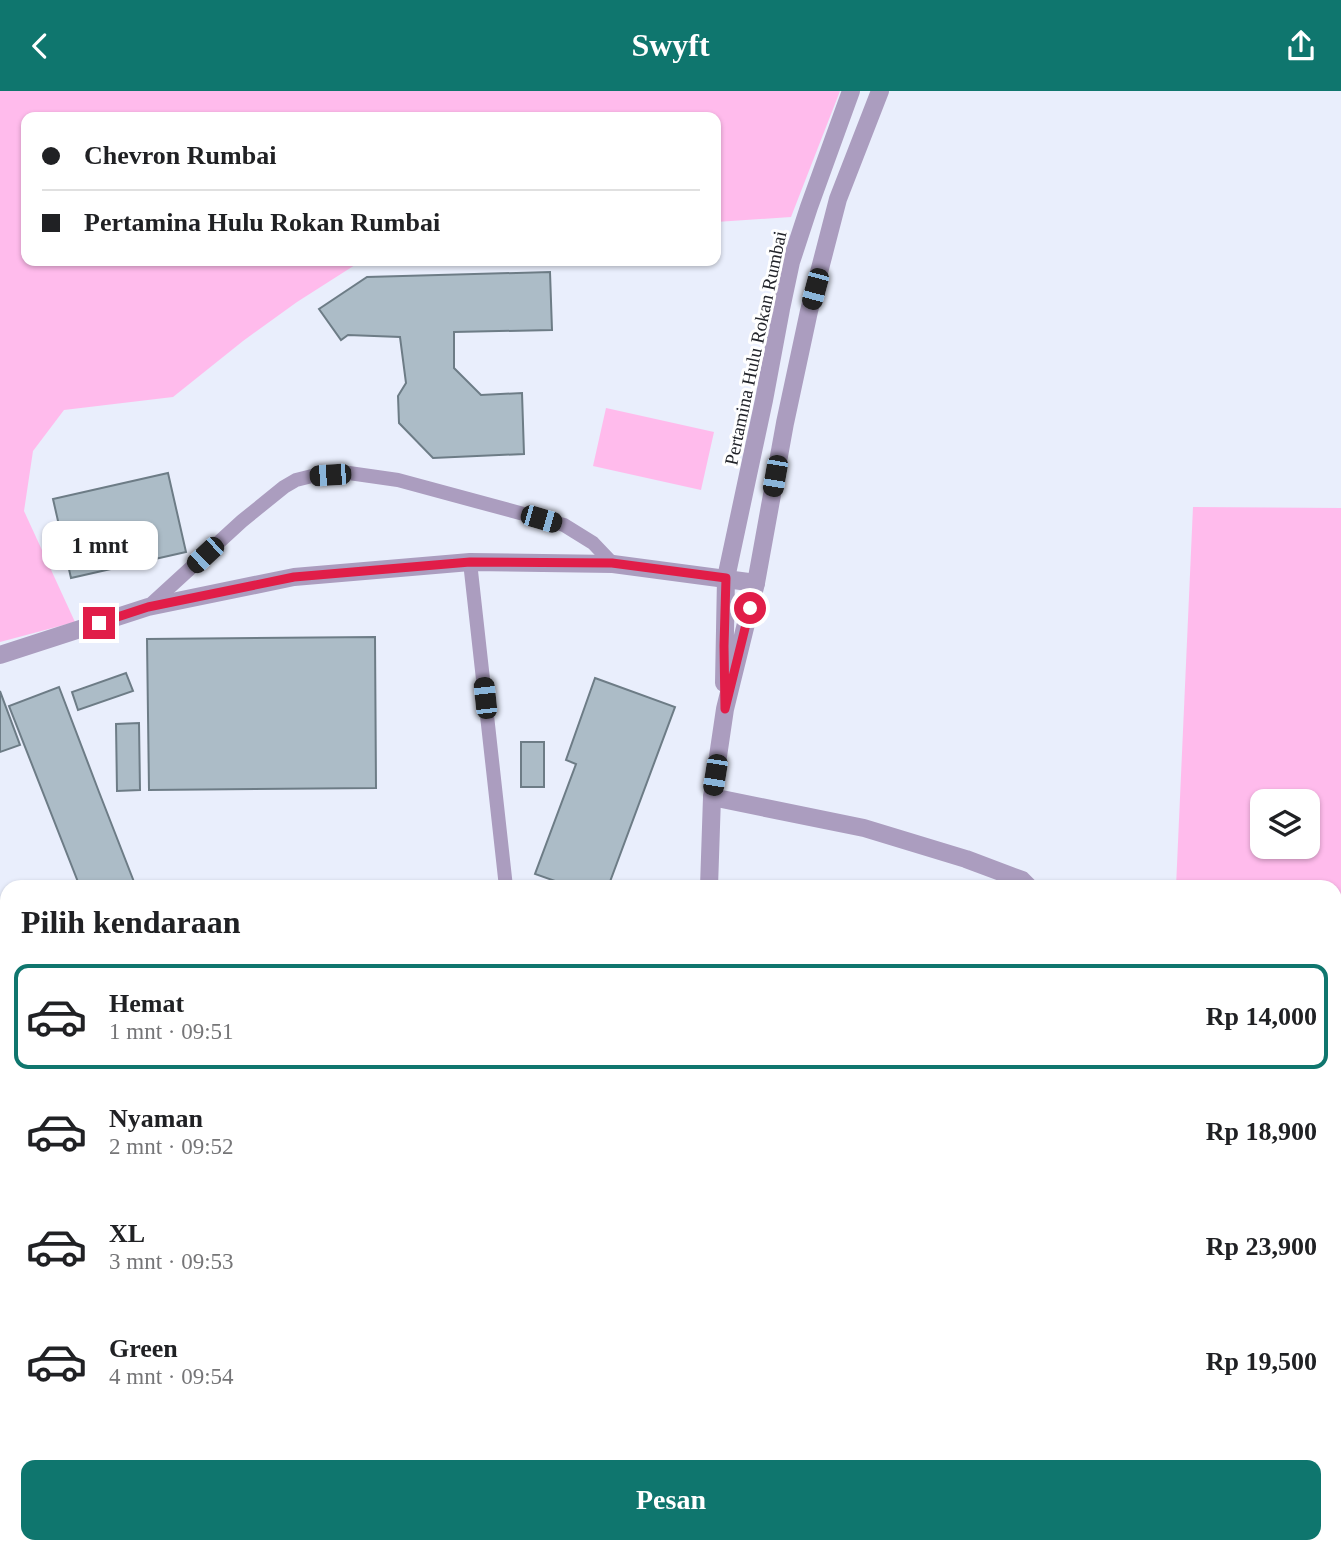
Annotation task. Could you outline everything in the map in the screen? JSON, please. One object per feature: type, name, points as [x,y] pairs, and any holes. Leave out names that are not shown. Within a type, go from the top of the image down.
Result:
[{"type":"street","name":"Pertamina Hulu Rokan Rumbai","points":[[725,709],[726,578],[791,262],[851,91]]},
{"type":"street","points":[[709,880],[712,797],[725,709],[756,583],[785,422],[809,311],[838,199],[880,91]]},
{"type":"street","points":[[0,655],[148,607],[294,577],[470,562],[612,563],[756,583]]},
{"type":"street","points":[[712,797],[864,828],[966,859],[1022,880]]},
{"type":"lane","points":[[148,607],[274,495],[296,480],[312,476],[349,473],[398,480],[564,525],[593,543],[612,563]]},
{"type":"lane","points":[[470,562],[505,880]]},
{"type":"shaded area","points":[[0,91],[1341,91],[1341,880],[0,880]]},
{"type":"shaded area","points":[[0,91],[840,91],[791,217],[721,222],[721,112],[21,112],[21,266],[353,266],[243,341],[173,397],[64,410],[33,451],[24,511],[75,622],[0,642]]},
{"type":"shaded area","points":[[606,408],[714,432],[701,490],[593,466]]},
{"type":"shaded area","points":[[1193,507],[1341,508],[1341,880],[1176,880]]},
{"type":"building","points":[[550,272],[552,330],[454,332],[454,368],[481,395],[522,393],[524,454],[433,458],[399,423],[398,396],[406,383],[400,337],[348,335],[341,340],[319,309],[367,277]]},
{"type":"building","points":[[168,473],[186,552],[71,578],[53,499]]},
{"type":"building","points":[[375,637],[376,788],[149,790],[147,639]]},
{"type":"building","points":[[126,673],[133,691],[78,710],[72,692]]},
{"type":"building","points":[[595,678],[675,707],[611,880],[552,880],[535,874],[576,764],[566,760]]},
{"type":"building","points":[[59,687],[133,880],[77,880],[9,706]]},
{"type":"building","points":[[0,691],[20,745],[0,752]]},
{"type":"building","points":[[139,723],[140,790],[117,791],[116,724]]},
{"type":"building","points":[[521,742],[544,742],[544,787],[521,787]]},
{"type":"route","points":[[99,623],[148,607],[294,577],[470,562],[612,563],[726,578],[725,709],[750,608]]}]
